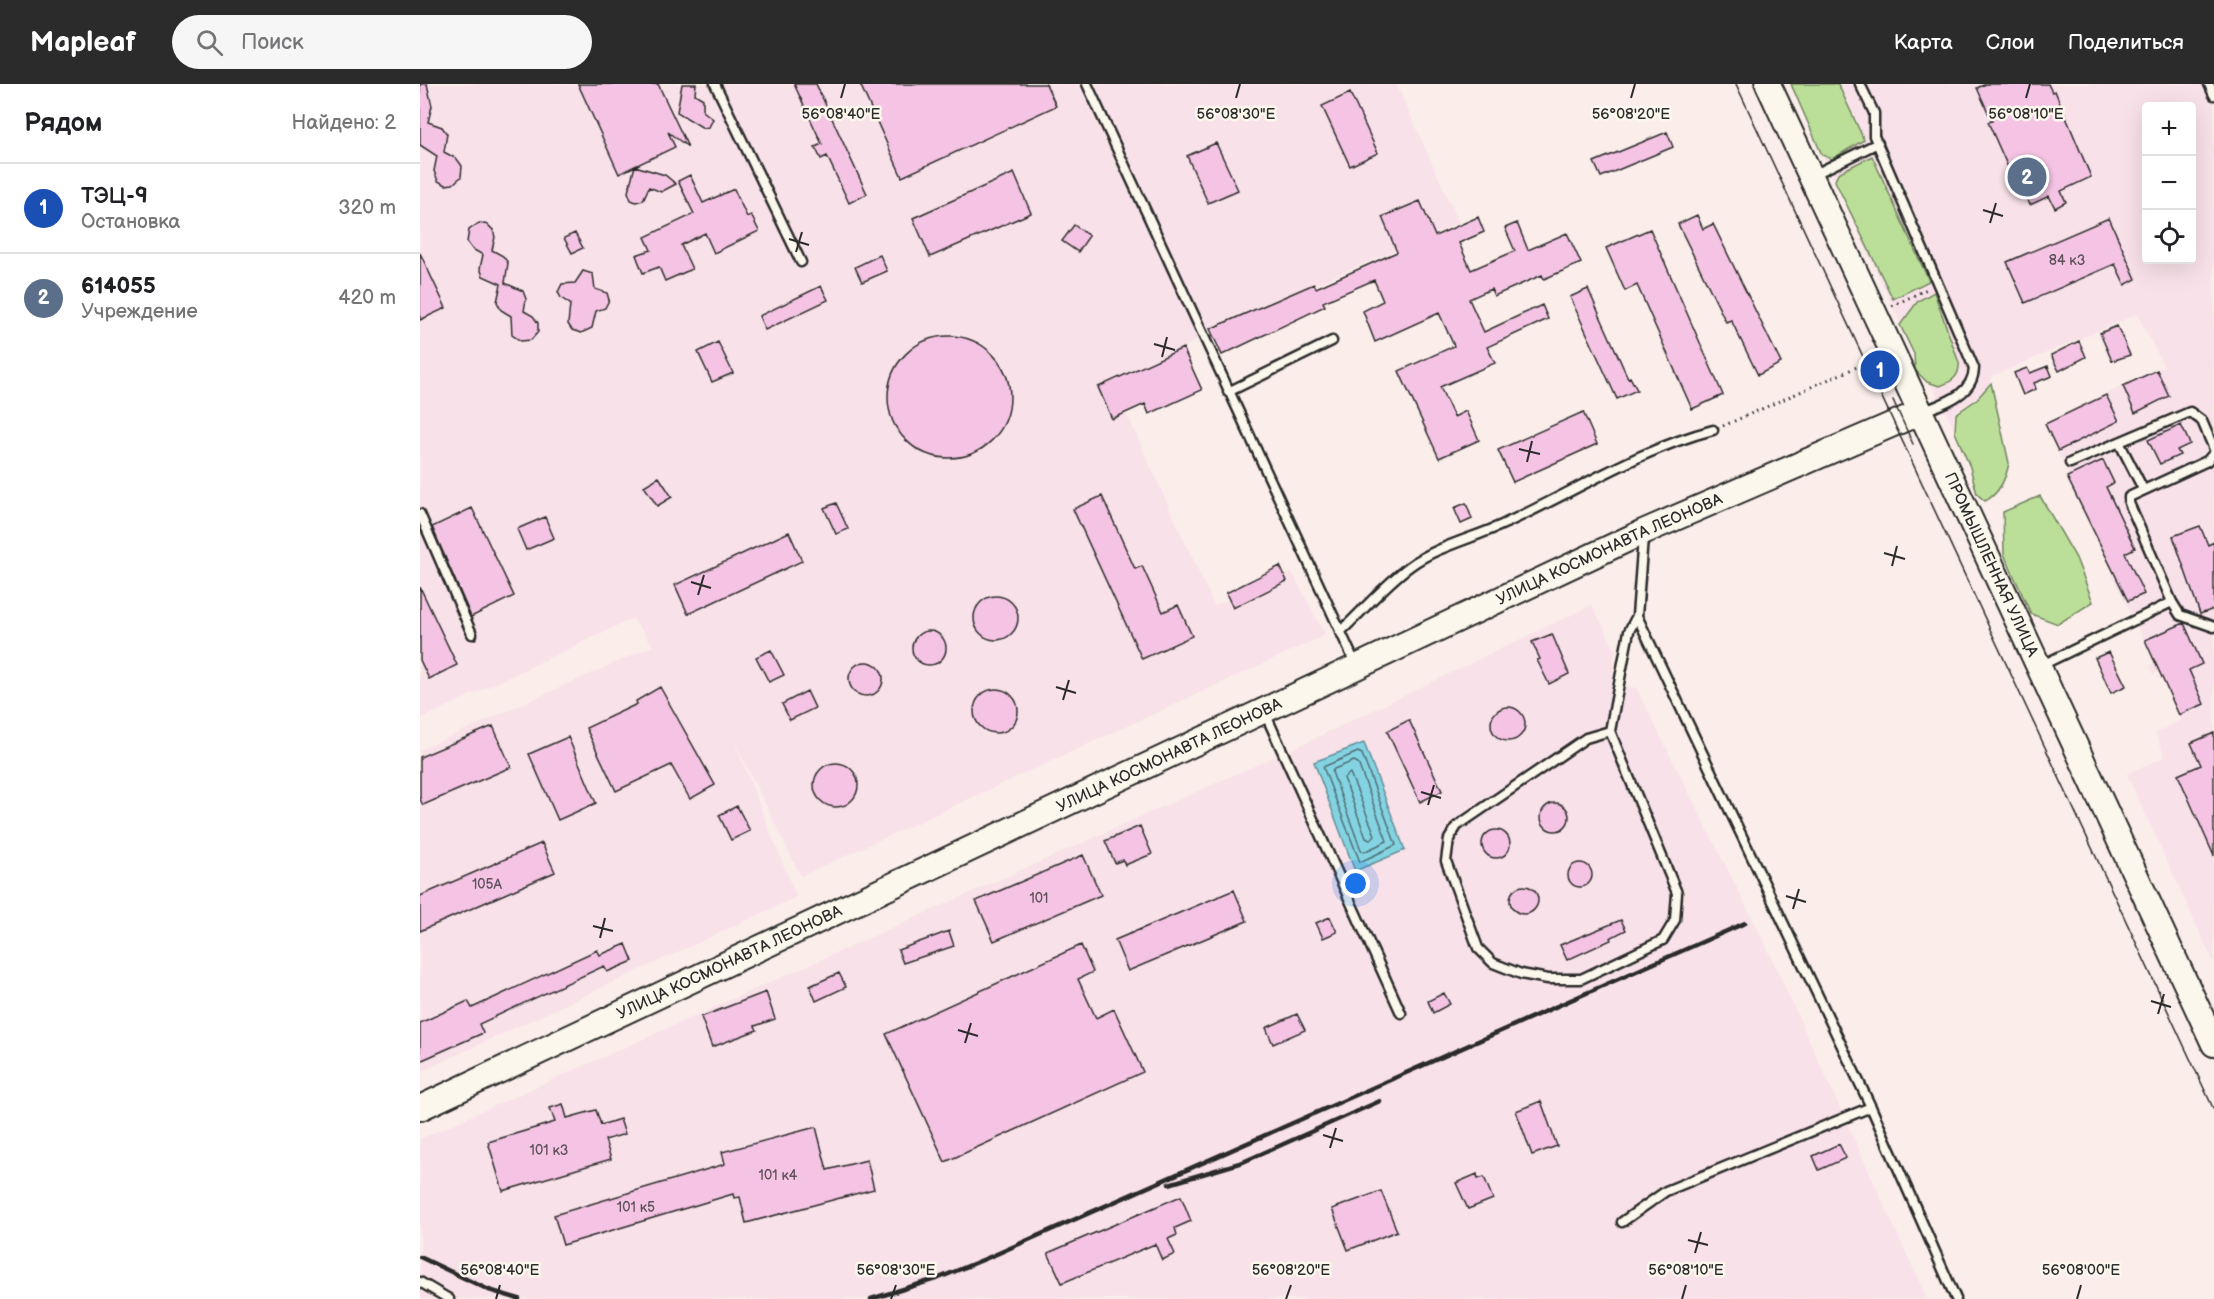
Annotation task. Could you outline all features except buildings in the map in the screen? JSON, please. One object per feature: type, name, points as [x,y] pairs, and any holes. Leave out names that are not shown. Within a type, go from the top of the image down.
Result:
[{"type":"street","name":"ПРОМЫШЛЕННАЯ УЛИЦА","points":[[1768,84],[2214,1044]]},
{"type":"street","name":"УЛИЦА КОСМОНАВТА ЛЕОНОВА","points":[[420,1108],[1643,532],[1921,412]]},
{"type":"lane","points":[[715,84],[801,262]]},
{"type":"lane","points":[[1087,84],[1356,666]]},
{"type":"lane","points":[[1860,84],[1874,113],[1873,131],[1972,361],[1974,375],[1962,392],[1921,412]]},
{"type":"lane","points":[[2209,84],[2214,95]]},
{"type":"lane","points":[[1811,176],[1878,143]]},
{"type":"lane","points":[[1228,392],[1332,341]]},
{"type":"lane","points":[[2070,463],[2190,412],[2202,421],[2214,451],[2207,461],[2131,494],[2128,500],[2172,602],[2180,615],[2214,627]]},
{"type":"lane","points":[[1340,632],[1410,566],[1547,504],[1590,480],[1641,459],[1675,440],[1713,430]]},
{"type":"lane","points":[[2120,442],[2143,489]]},
{"type":"lane","points":[[420,514],[472,634]]},
{"type":"lane","points":[[1610,731],[1586,738],[1457,826],[1449,839],[1446,861],[1478,948],[1493,963],[1521,974],[1548,979],[1581,979],[1663,940],[1675,920],[1677,893],[1610,731],[1629,631],[1636,616],[1643,532]]},
{"type":"lane","points":[[2038,666],[2172,602]]},
{"type":"lane","points":[[1636,616],[1870,1107],[1956,1299]]},
{"type":"lane","points":[[1263,709],[1401,1013]]},
{"type":"lane","points":[[1622,1222],[1666,1191],[1870,1107]]},
{"type":"lane","points":[[420,1282],[449,1299]]},
{"type":"path","points":[[1890,307],[1939,283]]},
{"type":"path","points":[[1713,430],[1859,366],[1866,381],[1888,371]]},
{"type":"shaded area","points":[[420,84],[1396,84],[1459,223],[1211,329],[1183,348],[1111,380],[1214,606],[1292,572],[1325,635],[801,876],[734,741],[796,897],[420,1072],[420,750],[653,646],[633,618],[420,719]]},
{"type":"shaded area","points":[[1790,84],[2214,84],[2214,963],[2127,774],[2165,757],[2156,733],[2181,720],[2159,671],[2153,674],[2150,665],[2155,663],[2112,575],[2114,573],[2045,424],[2164,366],[2137,314],[1992,376],[1984,393],[1954,413],[1954,428],[1900,322]]},
{"type":"shaded area","points":[[1592,605],[1615,650],[1612,684],[1636,688],[1765,944],[1927,1299],[420,1299],[420,1139],[1297,747]]},
{"type":"green space","points":[[1791,84],[1838,84],[1864,140],[1832,159],[1822,155]]},
{"type":"green space","points":[[1872,156],[1929,281],[1893,299],[1835,181],[1838,173]]},
{"type":"green space","points":[[1934,292],[1959,363],[1958,372],[1954,378],[1940,386],[1927,382],[1915,370],[1914,354],[1900,325],[1918,301]]},
{"type":"green space","points":[[1991,383],[2009,463],[2001,485],[1985,501],[1977,494],[1970,467],[1955,432],[1956,414],[1976,400]]},
{"type":"green space","points":[[2040,496],[2076,558],[2093,602],[2058,624],[2031,614],[2004,554],[2003,512]]},
{"type":"water","points":[[1364,743],[1405,850],[1355,871],[1314,762]]},
{"type":"tram line","points":[[1736,84],[2214,1110]]},
{"type":"tram line","points":[[1893,400],[1913,444]]},
{"type":"railway","points":[[871,1299],[939,1278],[992,1256],[1745,923]]},
{"type":"railway","points":[[1169,1184],[1243,1162],[1380,1101]]},
{"type":"railway","points":[[420,1257],[489,1290],[519,1299]]},
{"type":"place","name":"614055","points":[[2027,177]]},
{"type":"place","name":"ТЭЦ-9","points":[[1880,370]]}]
